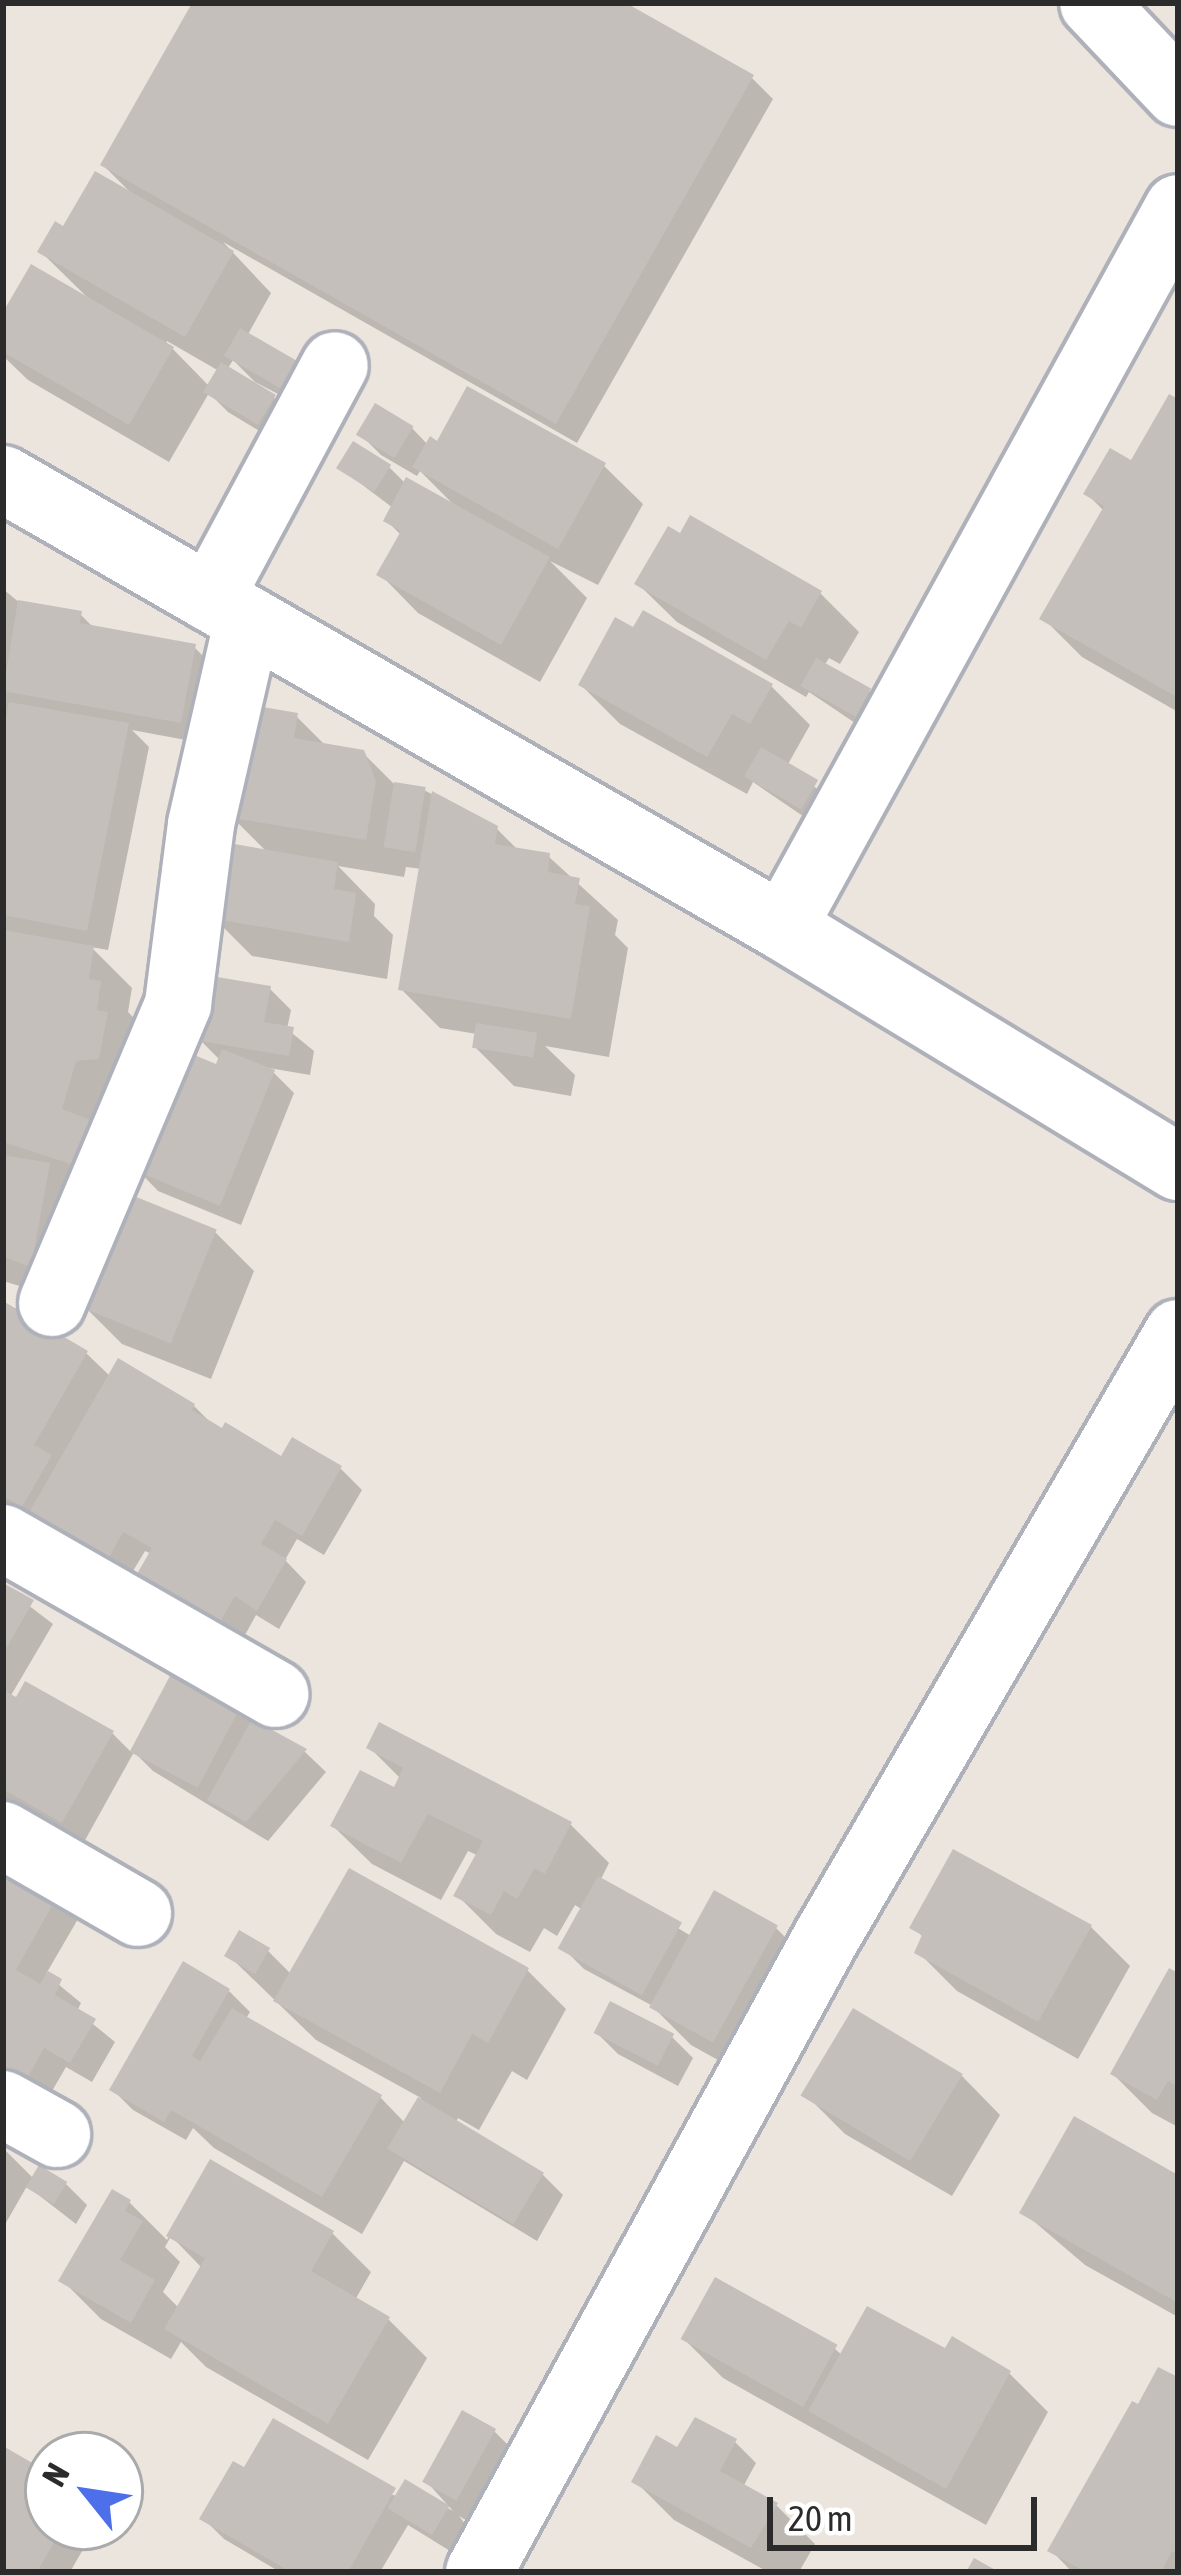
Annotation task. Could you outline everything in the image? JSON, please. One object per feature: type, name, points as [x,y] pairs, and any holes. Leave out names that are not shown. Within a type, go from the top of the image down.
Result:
[{"type":"street","points":[[1093,3],[1178,93]]},
{"type":"street","points":[[783,927],[1178,208]]},
{"type":"street","points":[[52,1303],[178,1004],[229,609],[335,364]]},
{"type":"street","points":[[3,479],[783,927],[1178,1167]]},
{"type":"street","points":[[479,2572],[826,1938],[1178,1333]]},
{"type":"street","points":[[3,1538],[275,1694]]},
{"type":"street","points":[[3,1835],[138,1913]]},
{"type":"building","points":[[192,3],[626,3],[754,75],[556,424],[100,165]]},
{"type":"building","points":[[95,171],[234,251],[185,337],[37,252],[55,221],[63,226]]},
{"type":"building","points":[[31,264],[174,347],[129,425],[3,352],[3,312]]},
{"type":"building","points":[[240,328],[297,361],[281,389],[224,356]]},
{"type":"building","points":[[221,362],[276,395],[258,425],[203,392]]},
{"type":"building","points":[[467,386],[606,463],[558,549],[412,467],[430,436],[437,441]]},
{"type":"building","points":[[1169,394],[1178,399],[1175,696],[1039,619],[1104,506],[1083,494],[1110,448],[1131,460]]},
{"type":"building","points":[[375,403],[414,426],[395,458],[356,435]]},
{"type":"building","points":[[353,441],[391,465],[374,492],[336,468]]},
{"type":"building","points":[[406,477],[550,557],[501,645],[376,575],[401,531],[383,521]]},
{"type":"building","points":[[690,515],[822,591],[801,628],[789,621],[766,660],[634,584],[668,526],[680,533]]},
{"type":"building","points":[[18,600],[82,611],[80,623],[196,644],[181,723],[3,691]]},
{"type":"building","points":[[643,610],[773,684],[750,724],[732,714],[707,757],[578,685],[615,617],[633,627]]},
{"type":"building","points":[[816,658],[871,689],[856,717],[800,686]]},
{"type":"building","points":[[9,702],[129,723],[87,931],[3,915],[3,735]]},
{"type":"building","points":[[246,704],[298,713],[294,738],[364,750],[376,781],[366,840],[227,817]]},
{"type":"building","points":[[761,747],[818,780],[801,809],[744,776]]},
{"type":"building","points":[[394,782],[426,787],[415,852],[384,847]]},
{"type":"building","points":[[432,791],[498,826],[495,844],[550,853],[548,872],[580,878],[575,904],[590,906],[571,1019],[398,990]]},
{"type":"building","points":[[223,842],[338,862],[334,889],[356,893],[349,942],[210,918]]},
{"type":"building","points":[[3,930],[94,946],[89,979],[101,981],[97,1010],[108,1012],[99,1059],[76,1061],[62,1109],[96,1122],[80,1167],[3,1142]]},
{"type":"building","points":[[205,975],[271,986],[264,1022],[294,1027],[289,1056],[195,1040]]},
{"type":"building","points":[[476,1023],[537,1033],[533,1057],[472,1048]]},
{"type":"building","points":[[222,1049],[275,1070],[220,1206],[134,1170],[182,1050],[216,1064]]},
{"type":"building","points":[[3,1155],[50,1163],[31,1267],[3,1257]]},
{"type":"building","points":[[124,1192],[217,1229],[171,1344],[78,1306]]},
{"type":"building","points":[[3,1301],[88,1351],[34,1445],[52,1455],[22,1507],[3,1496]]},
{"type":"building","points":[[118,1358],[195,1404],[192,1410],[222,1428],[225,1422],[281,1456],[292,1437],[342,1466],[302,1536],[275,1520],[261,1544],[287,1559],[257,1611],[235,1596],[217,1627],[134,1579],[152,1548],[123,1532],[106,1563],[27,1516]]},
{"type":"building","points":[[3,1583],[34,1600],[3,1654]]},
{"type":"building","points":[[171,1674],[239,1710],[198,1788],[130,1752]]},
{"type":"building","points":[[25,1681],[114,1731],[62,1823],[3,1789],[3,1690],[16,1697]]},
{"type":"building","points":[[252,1719],[307,1749],[246,1822],[207,1800]]},
{"type":"building","points":[[379,1722],[572,1822],[545,1874],[535,1868],[517,1899],[504,1891],[491,1915],[453,1896],[483,1841],[428,1814],[401,1863],[330,1826],[360,1770],[394,1787],[403,1768],[366,1748]]},
{"type":"building","points":[[953,1849],[1092,1925],[1038,2022],[914,1953],[922,1935],[909,1928]]},
{"type":"building","points":[[3,1864],[58,1895],[16,1970],[40,1984],[48,1971],[62,1979],[55,1995],[96,2019],[70,2063],[44,2048],[24,2084],[3,2073]]},
{"type":"building","points":[[349,1868],[529,1968],[488,2043],[472,2034],[440,2093],[273,2001]]},
{"type":"building","points":[[598,1876],[682,1923],[642,1995],[558,1949]]},
{"type":"building","points":[[714,1890],[778,1925],[713,2043],[649,2007]]},
{"type":"building","points":[[239,1930],[270,1948],[255,1974],[224,1956]]},
{"type":"building","points":[[183,1961],[230,1989],[192,2056],[200,2061],[232,2008],[382,2095],[322,2197],[171,2110],[164,2122],[109,2090]]},
{"type":"building","points":[[1169,1968],[1178,1973],[1178,2087],[1168,2081],[1157,2100],[1110,2074]]},
{"type":"building","points":[[610,2001],[674,2034],[658,2066],[594,2033]]},
{"type":"building","points":[[853,2008],[963,2074],[910,2161],[800,2095]]},
{"type":"building","points":[[418,2097],[544,2173],[513,2224],[387,2148]]},
{"type":"building","points":[[1074,2116],[1178,2175],[1178,2303],[1019,2213]]},
{"type":"building","points":[[210,2159],[334,2231],[311,2271],[390,2317],[328,2424],[164,2329],[205,2258],[166,2236]]},
{"type":"building","points":[[39,2165],[67,2182],[54,2204],[26,2187]]},
{"type":"building","points":[[112,2189],[131,2200],[125,2211],[143,2221],[120,2260],[155,2280],[131,2323],[58,2281]]},
{"type":"building","points":[[715,2277],[837,2345],[803,2407],[681,2339]]},
{"type":"building","points":[[867,2306],[945,2348],[952,2336],[1011,2371],[946,2489],[808,2411]]},
{"type":"building","points":[[1158,2367],[1178,2377],[1178,2554],[1172,2551],[1161,2572],[1086,2572],[1047,2551],[1132,2401],[1138,2404]]},
{"type":"building","points":[[462,2410],[496,2429],[456,2501],[422,2482]]},
{"type":"building","points":[[695,2417],[737,2439],[720,2471],[778,2503],[751,2548],[631,2482],[656,2435],[677,2447]]},
{"type":"building","points":[[273,2418],[396,2488],[348,2572],[291,2572],[199,2519],[233,2461],[244,2467]]},
{"type":"building","points":[[3,2446],[24,2458],[24,2551],[49,2551],[37,2572],[3,2572]]},
{"type":"building","points":[[405,2479],[450,2506],[432,2535],[387,2508]]},
{"type":"building","points":[[974,2558],[999,2572],[966,2572]]}]
